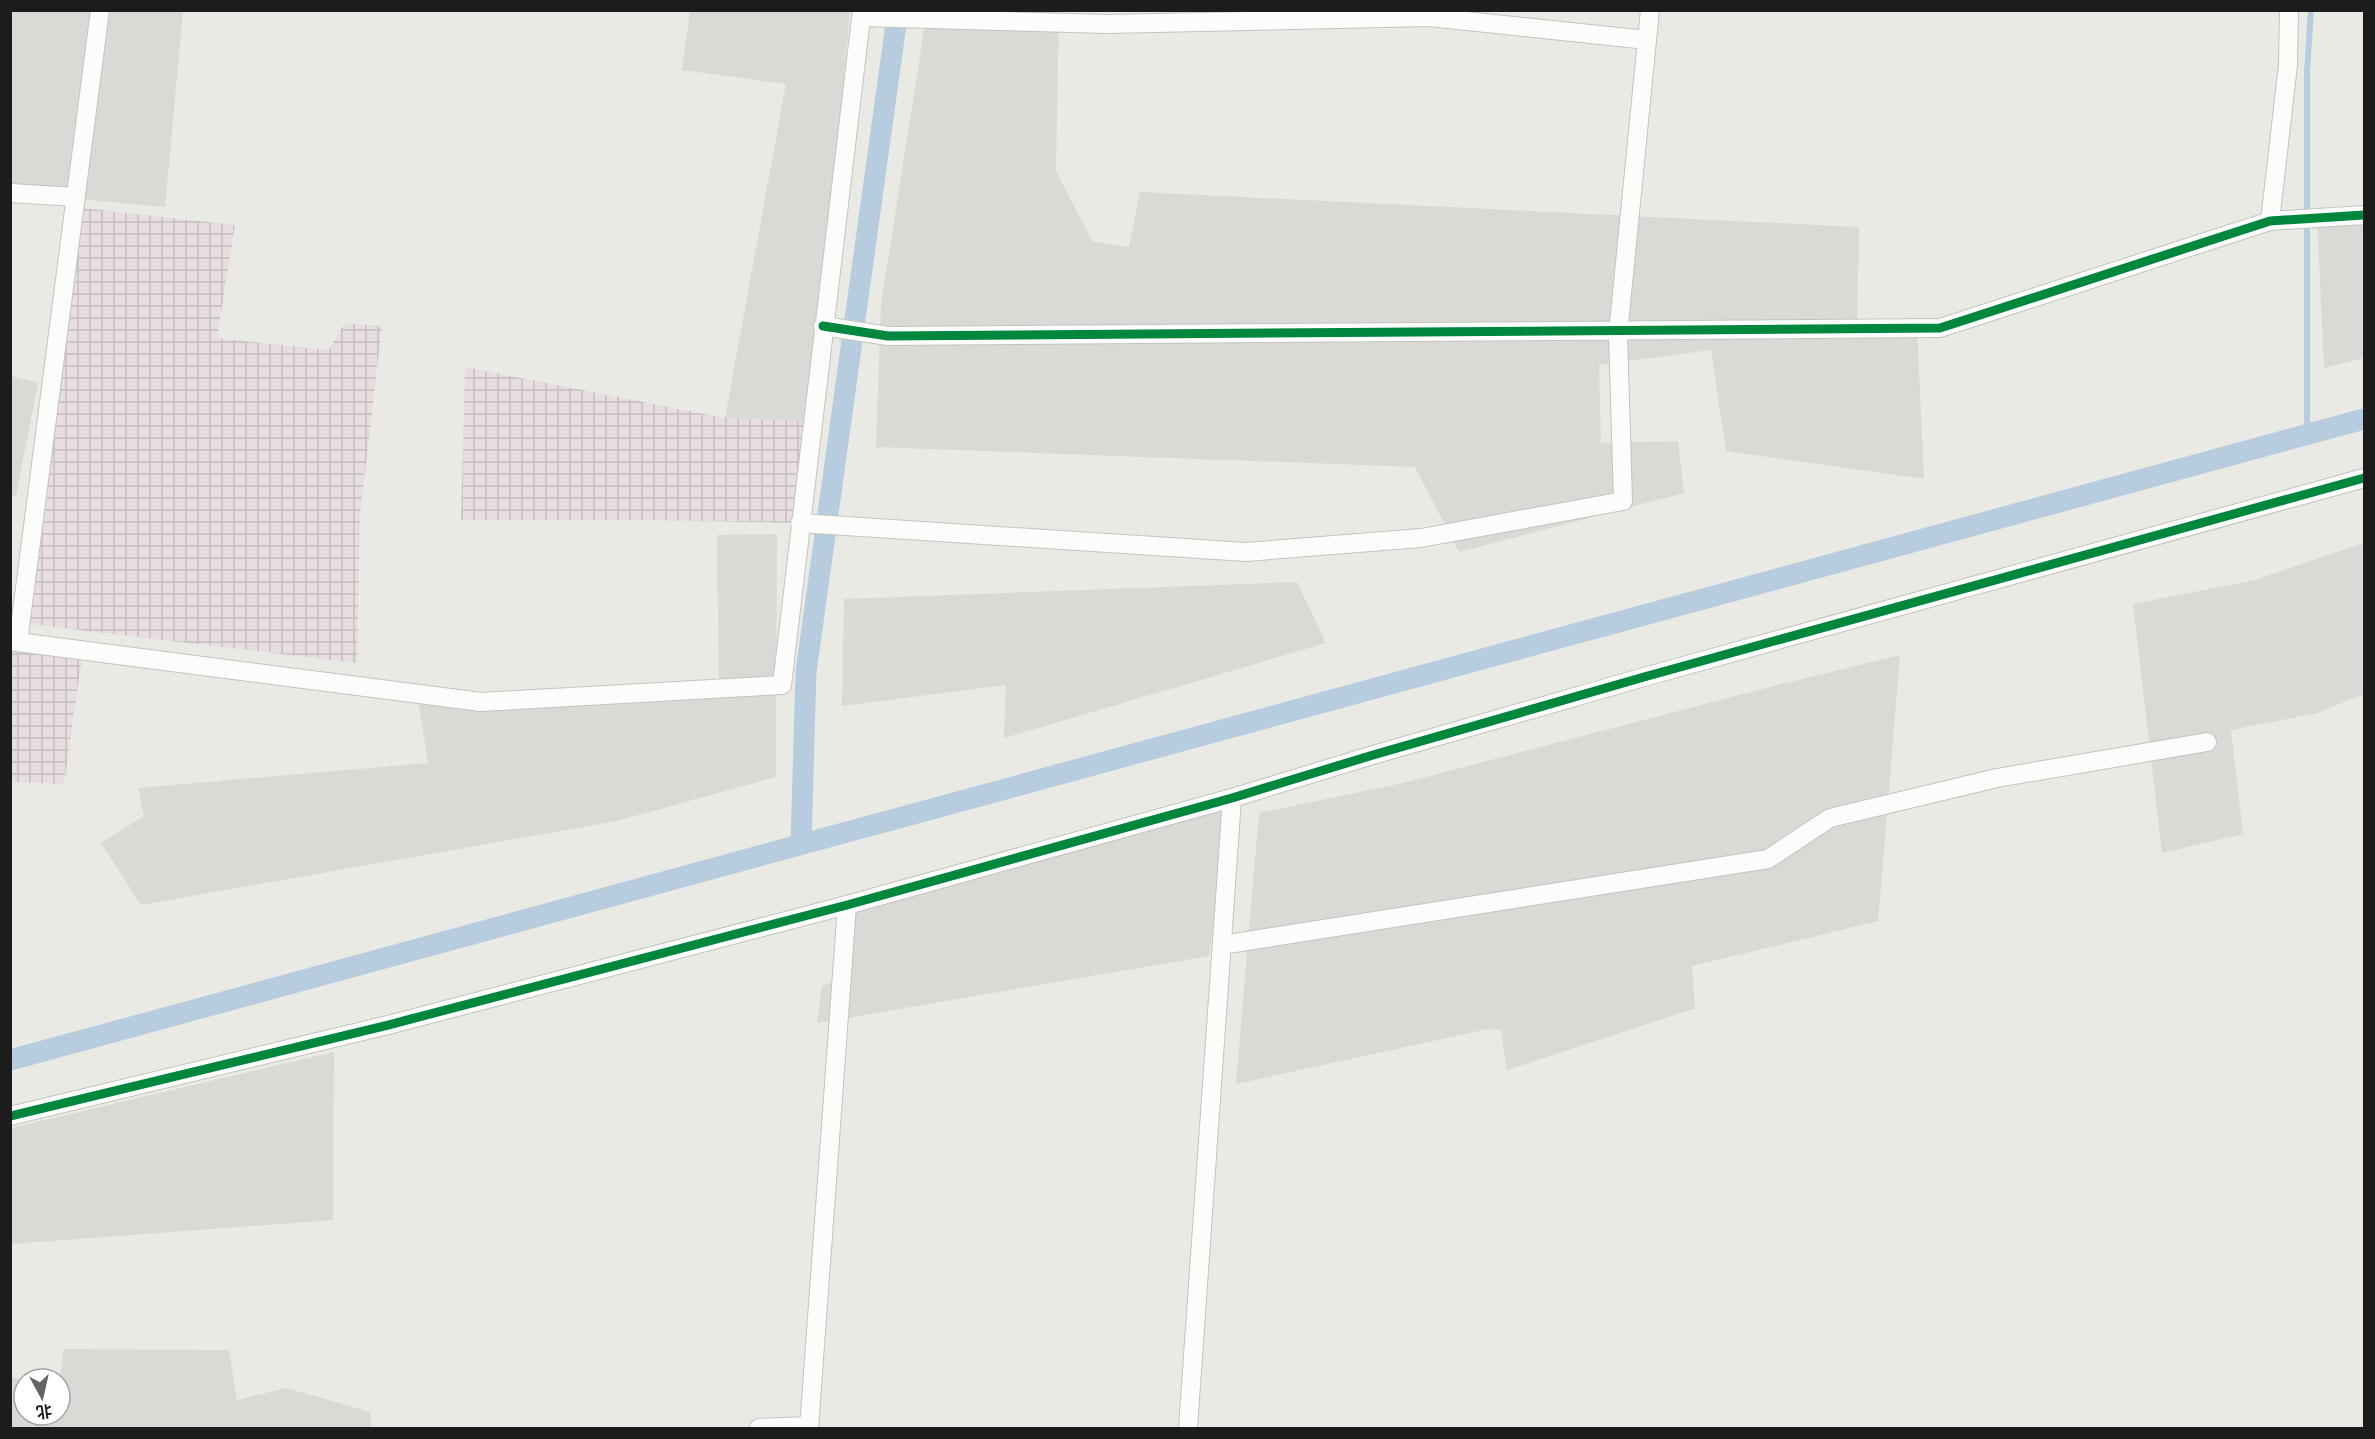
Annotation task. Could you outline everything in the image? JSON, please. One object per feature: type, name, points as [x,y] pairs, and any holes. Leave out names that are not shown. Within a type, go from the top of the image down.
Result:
[{"type":"street","points":[[100,10],[14,642],[481,702],[782,685],[823,326],[862,15],[1107,24],[1429,17],[1647,40]]},
{"type":"street","points":[[800,523],[872,530],[1246,552],[1421,538],[1623,501],[1618,329],[1650,10]]},
{"type":"street","points":[[2270,221],[2288,64],[2289,10]]},
{"type":"street","points":[[10,193],[75,197]]},
{"type":"street","points":[[823,326],[888,336],[1940,328],[2270,221],[2364,215]]},
{"type":"street","points":[[10,1116],[388,1025],[847,905],[1232,798],[1373,754],[1644,677],[2364,478]]},
{"type":"street","points":[[1222,945],[1768,859],[1830,818],[1997,778],[2207,742]]},
{"type":"street","points":[[1188,1428],[1232,798]]},
{"type":"street","points":[[759,1428],[809,1427],[847,905]]},
{"type":"shaded area","points":[[1059,10],[1056,171],[1092,241],[1129,247],[1140,192],[1859,227],[1857,328],[1917,328],[1924,479],[1726,451],[1711,350],[1599,365],[1601,443],[1678,441],[1684,493],[1459,552],[1415,467],[876,447],[881,305],[927,11]]},
{"type":"shaded area","points":[[10,11],[183,11],[165,207],[11,193]]},
{"type":"shaded area","points":[[690,11],[850,11],[812,422],[725,418],[786,84],[682,70]]},
{"type":"shaded area","points":[[74,207],[235,225],[217,338],[329,350],[345,323],[382,326],[360,515],[357,663],[20,623]]},
{"type":"shaded area","points":[[2364,216],[2364,358],[2324,368],[2317,217]]},
{"type":"shaded area","points":[[465,367],[725,418],[812,422],[800,523],[461,520]]},
{"type":"shaded area","points":[[11,376],[38,383],[16,496],[10,495]]},
{"type":"shaded area","points":[[777,534],[776,777],[617,821],[141,905],[101,843],[144,816],[138,788],[428,763],[417,693],[481,702],[719,688],[717,535]]},
{"type":"shaded area","points":[[2364,543],[2364,694],[2317,713],[2231,730],[2243,834],[2162,853],[2133,604],[2255,580]]},
{"type":"shaded area","points":[[1297,582],[1326,643],[1004,738],[1006,685],[842,706],[844,599]]},
{"type":"shaded area","points":[[11,641],[83,650],[64,784],[11,782]]},
{"type":"shaded area","points":[[1900,655],[1878,921],[1692,966],[1695,1008],[1507,1070],[1501,1030],[1488,1029],[1236,1084],[1259,813],[1403,783]]},
{"type":"shaded area","points":[[1232,808],[1209,956],[817,1023],[822,986],[841,979],[846,912]]},
{"type":"shaded area","points":[[334,1052],[333,1220],[11,1244],[11,1128]]},
{"type":"shaded area","points":[[64,1349],[229,1350],[237,1400],[286,1388],[370,1412],[371,1428],[11,1428],[11,1378],[12,1427],[72,1427],[72,1367],[61,1367]]},
{"type":"waterway","points":[[801,844],[806,672],[898,10]]},
{"type":"waterway","points":[[2307,430],[2307,72],[2311,10]]},
{"type":"waterway","points":[[10,1060],[2364,419]]},
{"type":"cycle path","points":[[823,326],[888,336],[1940,328],[2270,221],[2364,215]]},
{"type":"cycle path","points":[[10,1116],[388,1025],[847,905],[1232,798],[1644,677],[2364,478]]}]
